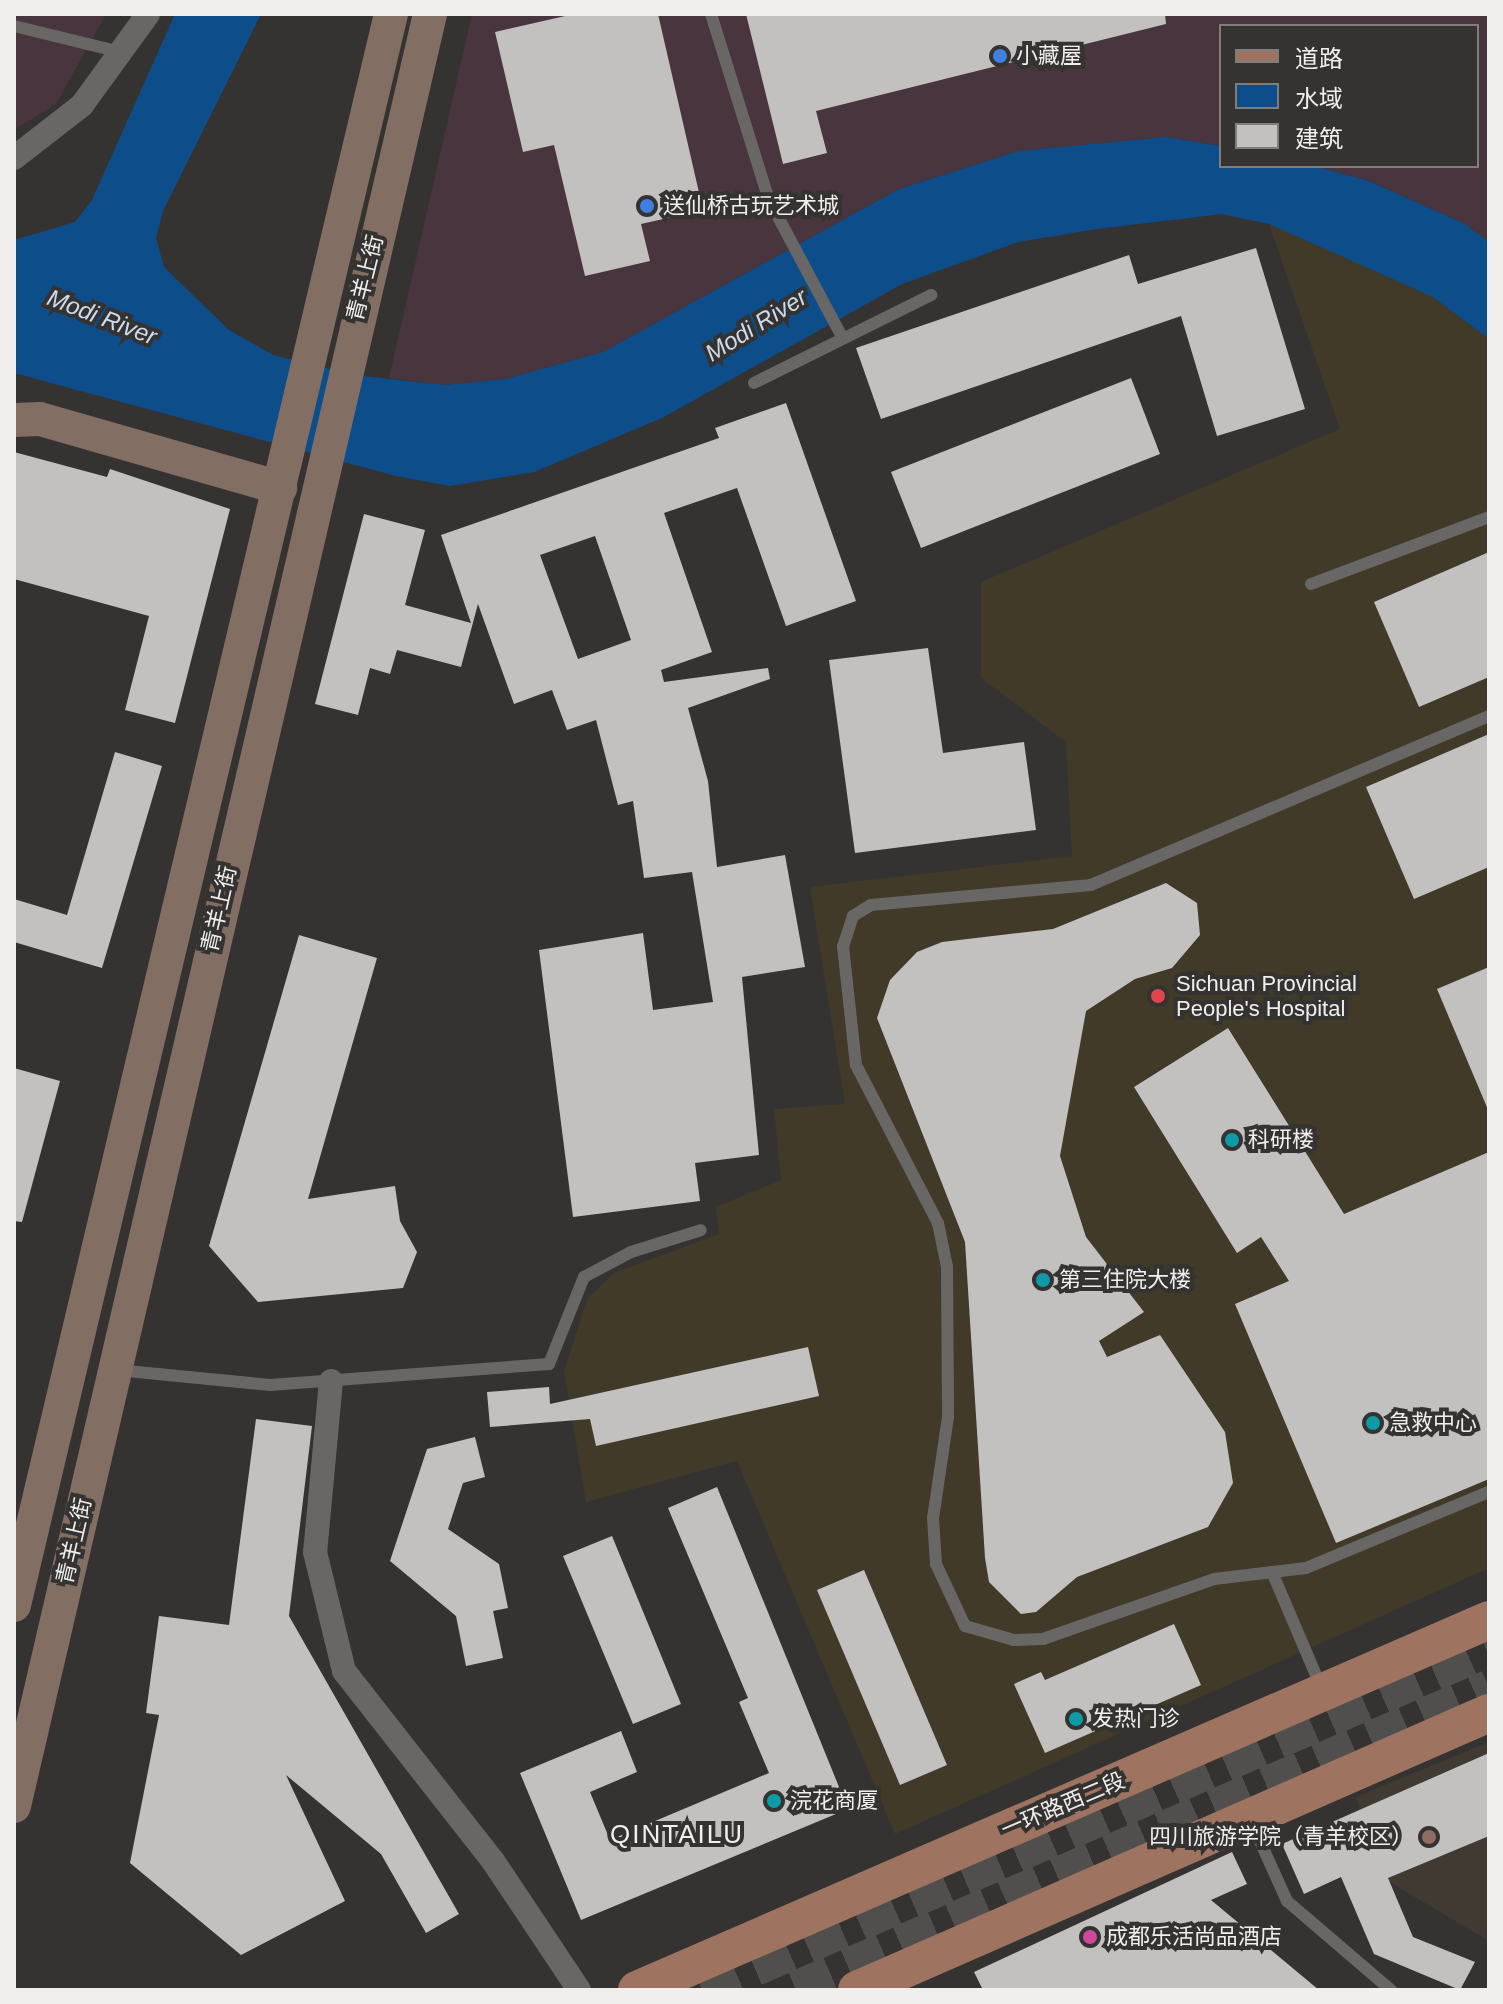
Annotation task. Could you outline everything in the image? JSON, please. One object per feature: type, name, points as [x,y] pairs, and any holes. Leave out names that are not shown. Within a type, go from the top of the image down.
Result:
[{"type":"main road","name":"青羊上街","points":[[331,344],[391,14]]},
{"type":"main road","name":"青羊上街","points":[[14,1605],[295,479],[331,344],[430,14]]},
{"type":"main road","points":[[14,420],[40,419],[295,479]]},
{"type":"main road","name":"青羊上街","points":[[14,1806],[114,1369],[295,479]]},
{"type":"main road","name":"一环路西二段","points":[[637,1990],[1489,1620]]},
{"type":"main road","points":[[873,1987],[1489,1713]]},
{"type":"street","points":[[14,158],[82,105],[148,14]]},
{"type":"street","points":[[331,1381],[315,1552],[344,1671],[493,1861],[579,1990]]},
{"type":"lane","points":[[711,14],[787,237],[841,335]]},
{"type":"lane","points":[[14,26],[121,52]]},
{"type":"lane","points":[[754,383],[841,335],[931,295]]},
{"type":"lane","points":[[1311,584],[1489,517]]},
{"type":"lane","points":[[1488,1486],[1306,1568],[1214,1579],[1043,1639],[1014,1640],[965,1626],[949,1604],[936,1564],[933,1518],[948,1417],[947,1267],[938,1223],[856,1065],[843,946],[853,916],[871,905],[1091,885],[1489,716]]},
{"type":"lane","points":[[114,1369],[270,1385],[549,1364],[584,1277],[631,1252],[701,1230]]},
{"type":"lane","points":[[1272,1572],[1323,1692]]},
{"type":"lane","points":[[1250,1819],[1287,1901],[1391,1990]]},
{"type":"shaded area","points":[[14,14],[106,14],[56,104],[14,130]]},
{"type":"shaded area","name":"送仙桥古玩艺术城","points":[[472,14],[1489,14],[1489,242],[1465,224],[1370,181],[1321,168],[1479,168],[1479,24],[1219,24],[1219,146],[1166,137],[1019,151],[899,189],[603,352],[505,379],[445,385],[389,378]]},
{"type":"shaded area","name":"Sichuan Provincial People's Hospital","points":[[1269,224],[1433,297],[1489,339],[1489,1568],[895,1834],[737,1461],[586,1502],[564,1372],[587,1299],[614,1273],[719,1234],[716,1207],[781,1180],[774,1109],[845,1104],[810,887],[1072,856],[1066,742],[981,678],[981,582],[1340,429]]},
{"type":"shaded area","name":"四川旅游学院（青羊校区）","points":[[1489,1742],[1489,1941],[1381,1877],[1356,1797]]},
{"type":"water","name":"Modi River","points":[[175,14],[261,14],[163,211],[156,238],[164,267],[229,330],[273,355],[353,375],[445,385],[505,379],[603,352],[899,189],[1019,151],[1166,137],[1219,146],[1219,168],[1321,168],[1369,181],[1465,224],[1489,242],[1489,339],[1433,297],[1269,224],[1222,214],[1097,229],[1018,242],[902,284],[662,418],[534,472],[450,486],[396,476],[14,373],[14,240],[75,222],[92,200]]},
{"type":"building","points":[[574,14],[658,14],[703,210],[641,224],[650,261],[585,276],[554,145],[523,152],[495,32]]},
{"type":"building","points":[[746,14],[1165,14],[1166,24],[816,111],[827,153],[783,164]]},
{"type":"building","points":[[1256,248],[1305,409],[1217,436],[1181,316],[881,419],[856,348],[1129,255],[1138,284]]},
{"type":"building","points":[[1131,378],[1160,454],[921,548],[891,472]]},
{"type":"building","points":[[786,403],[856,601],[786,626],[737,488],[664,513],[712,652],[661,670],[664,682],[768,668],[770,679],[688,708],[708,781],[717,867],[785,855],[805,967],[742,977],[759,1155],[695,1163],[700,1201],[573,1217],[539,950],[643,933],[653,1010],[713,1002],[692,872],[644,878],[633,801],[618,805],[596,720],[567,730],[552,690],[514,704],[478,604],[461,667],[397,650],[390,674],[370,668],[358,715],[315,704],[364,514],[425,530],[405,605],[471,623],[441,535],[719,438],[715,428]],"holes":[[[595,536],[631,640],[578,659],[540,555]]]},
{"type":"building","points":[[14,452],[107,477],[110,469],[230,509],[175,723],[125,710],[149,616],[14,579]]},
{"type":"building","points":[[1489,552],[1489,677],[1419,707],[1374,602]]},
{"type":"building","points":[[928,648],[943,753],[1024,742],[1036,830],[855,853],[829,660]]},
{"type":"building","points":[[1489,734],[1489,867],[1414,899],[1366,787]]},
{"type":"building","points":[[115,752],[162,766],[102,968],[14,942],[14,899],[67,915]]},
{"type":"building","name":"第三住院大楼","points":[[1166,883],[1197,903],[1200,935],[1172,968],[1135,979],[1086,1011],[1060,1156],[1086,1237],[1144,1312],[1099,1341],[1107,1357],[1160,1335],[1225,1432],[1233,1483],[1208,1527],[1077,1577],[1036,1612],[1021,1614],[989,1582],[985,1558],[965,1242],[877,1018],[890,980],[917,952],[942,942],[1053,929]]},
{"type":"building","points":[[299,935],[377,958],[308,1199],[395,1186],[400,1221],[417,1252],[403,1288],[258,1302],[209,1246]]},
{"type":"building","points":[[1489,967],[1489,1112],[1437,989]]},
{"type":"building","points":[[1228,1028],[1344,1214],[1489,1152],[1489,1479],[1336,1543],[1235,1304],[1289,1281],[1261,1237],[1237,1253],[1134,1087]]},
{"type":"building","points":[[14,1068],[60,1081],[22,1222],[14,1221]]},
{"type":"building","points":[[808,1347],[819,1396],[596,1446],[590,1419],[490,1427],[487,1392],[549,1387],[550,1404]]},
{"type":"building","points":[[256,1419],[312,1426],[289,1616],[459,1914],[426,1933],[381,1854],[286,1775],[345,1901],[241,1955],[130,1863],[159,1715],[146,1713],[159,1616],[229,1625]]},
{"type":"building","points":[[475,1437],[485,1477],[463,1483],[448,1529],[499,1564],[508,1608],[493,1611],[503,1658],[466,1666],[456,1616],[390,1561],[427,1449]]},
{"type":"building","name":"浣花商厦","points":[[717,1487],[848,1809],[581,1920],[520,1773],[621,1731],[637,1772],[590,1792],[610,1840],[769,1773],[739,1702],[748,1698],[668,1508]]},
{"type":"building","points":[[612,1536],[681,1704],[633,1724],[563,1556]]},
{"type":"building","points":[[864,1570],[947,1765],[900,1785],[817,1590]]},
{"type":"building","name":"发热门诊","points":[[1174,1624],[1201,1685],[1045,1753],[1014,1684],[1041,1672],[1045,1680]]},
{"type":"building","points":[[1489,1753],[1489,1836],[1388,1878],[1413,1937],[1475,1962],[1460,1990],[1374,1954],[1341,1877],[1304,1894],[1282,1844]]},
{"type":"building","points":[[1232,1852],[1247,1884],[1211,1900],[1319,1990],[983,1990],[974,1972]]},
{"type":"tunnel","points":[[702,1990],[1489,1648]]},
{"type":"tunnel","points":[[796,1990],[1489,1689]]},
{"type":"place","name":"小藏屋","points":[[1000,56]]},
{"type":"place","name":"送仙桥古玩艺术城","points":[[647,206]]},
{"type":"place","name":"Sichuan Provincial People's Hospital","points":[[1158,996]]},
{"type":"place","name":"科研楼","points":[[1232,1140]]},
{"type":"place","name":"第三住院大楼","points":[[1043,1280]]},
{"type":"place","name":"急救中心","points":[[1373,1423]]},
{"type":"place","name":"发热门诊","points":[[1076,1719]]},
{"type":"place","name":"浣花商厦","points":[[774,1801]]},
{"type":"place","name":"四川旅游学院（青羊校区）","points":[[1429,1837]]},
{"type":"place","name":"成都乐活尚品酒店","points":[[1090,1937]]},
{"type":"district","name":"QINTAILU","points":[[677,1835]]}]
